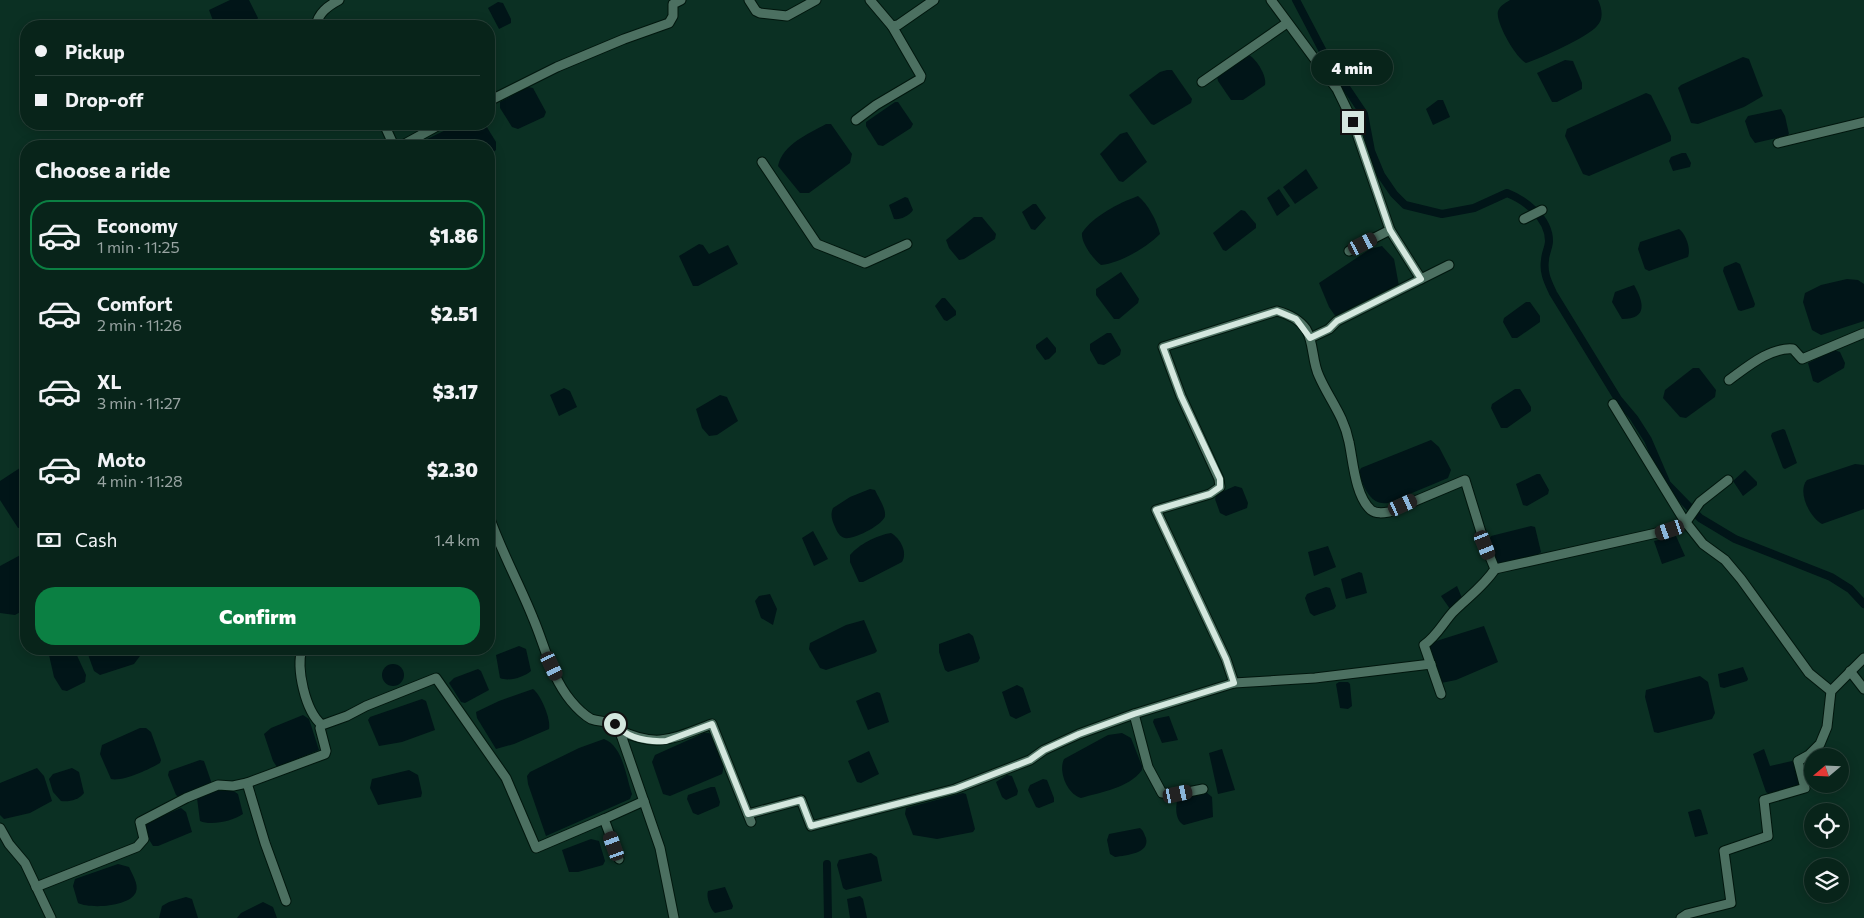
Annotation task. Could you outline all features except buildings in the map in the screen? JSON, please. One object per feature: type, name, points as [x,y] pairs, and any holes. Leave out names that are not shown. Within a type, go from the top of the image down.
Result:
[{"type":"street","points":[[317,20],[322,12],[339,0]]},
{"type":"street","points":[[495,98],[557,67],[624,39],[669,23],[673,16],[673,4],[680,0]]},
{"type":"street","points":[[749,0],[756,11],[760,13],[787,16],[816,0]]},
{"type":"street","points":[[856,120],[876,105],[920,79],[921,76],[892,26],[870,0]]},
{"type":"street","points":[[892,26],[898,25],[934,0]]},
{"type":"street","points":[[1271,0],[1336,89],[1349,114],[1390,230],[1421,279]]},
{"type":"street","points":[[1202,82],[1287,23]]},
{"type":"street","points":[[1778,143],[1864,122]]},
{"type":"street","points":[[412,140],[430,130]]},
{"type":"street","points":[[762,162],[817,244],[865,263],[907,244]]},
{"type":"street","points":[[1524,218],[1542,210]]},
{"type":"street","points":[[1349,251],[1390,230]]},
{"type":"street","points":[[1310,338],[1329,329],[1337,321],[1449,265]]},
{"type":"street","points":[[1234,683],[1226,659],[1156,510],[1210,494],[1220,487],[1220,479],[1181,396],[1163,347],[1277,311],[1296,319],[1310,338],[1319,376],[1342,418],[1358,487],[1370,510],[1380,514],[1389,512],[1465,480],[1485,545],[1495,569]]},
{"type":"street","points":[[1728,380],[1759,359],[1784,348],[1794,349],[1802,359],[1864,333]]},
{"type":"street","points":[[1613,404],[1703,544],[1725,560],[1742,579],[1809,674],[1831,691]]},
{"type":"street","points":[[1441,694],[1424,645],[1434,638],[1452,614],[1486,583],[1495,569],[1659,534],[1688,519],[1697,506],[1728,480]]},
{"type":"street","points":[[495,536],[524,596],[547,658],[561,686],[583,713],[594,720],[611,722],[619,730],[635,738],[666,741],[712,724],[749,818],[801,800],[811,826],[955,789],[1030,760],[1044,750],[1079,734],[1134,714],[1234,683],[1316,678],[1431,664]]},
{"type":"street","points":[[301,655],[298,666],[302,680],[314,717],[322,725]]},
{"type":"street","points":[[1681,918],[1687,914],[1731,903],[1724,851],[1768,836],[1764,800],[1805,788],[1798,761],[1820,744],[1827,727],[1831,691],[1864,658]]},
{"type":"street","points":[[1850,671],[1864,689]]},
{"type":"street","points":[[322,725],[436,678],[506,778],[536,848],[644,801]]},
{"type":"street","points":[[1134,714],[1148,767],[1162,792],[1178,794],[1204,789]]},
{"type":"street","points":[[36,886],[137,847],[144,839],[140,822],[146,817],[218,785],[233,786],[247,782],[325,754],[326,751],[320,728],[322,725]]},
{"type":"street","points":[[619,730],[660,848],[674,918]]},
{"type":"street","points":[[247,782],[265,843],[286,901]]},
{"type":"street","points":[[604,819],[619,859]]},
{"type":"street","points":[[0,828],[8,844],[25,863],[51,918]]},
{"type":"shaded area","points":[[230,0],[249,0],[258,18],[256,20],[213,20],[209,10]]},
{"type":"shaded area","points":[[1510,0],[1598,0],[1601,17],[1597,26],[1584,36],[1526,63],[1507,39],[1498,16],[1500,8]]},
{"type":"shaded area","points":[[498,2],[503,3],[511,23],[499,29],[488,8]]},
{"type":"shaded area","points":[[1249,55],[1261,68],[1265,85],[1243,100],[1231,100],[1218,81],[1217,76],[1243,57]]},
{"type":"shaded area","points":[[1743,57],[1749,59],[1763,96],[1744,107],[1698,124],[1691,123],[1678,88]]},
{"type":"shaded area","points":[[1565,60],[1573,61],[1582,83],[1582,89],[1557,102],[1552,102],[1537,73]]},
{"type":"shaded area","points":[[1172,70],[1192,99],[1191,103],[1154,125],[1151,124],[1129,95],[1160,72]]},
{"type":"shaded area","points":[[528,87],[533,88],[546,112],[544,117],[518,129],[512,127],[500,108],[500,102]]},
{"type":"shaded area","points":[[1646,93],[1651,95],[1671,136],[1671,141],[1589,176],[1583,174],[1565,136],[1567,129]]},
{"type":"shaded area","points":[[1438,100],[1443,100],[1450,117],[1433,125],[1426,109]]},
{"type":"shaded area","points":[[895,102],[898,102],[913,124],[911,128],[883,146],[878,145],[866,126],[866,122]]},
{"type":"shaded area","points":[[1781,109],[1785,116],[1789,134],[1755,143],[1750,136],[1745,121],[1748,116]]},
{"type":"shaded area","points":[[826,124],[831,124],[852,154],[850,163],[809,193],[800,193],[778,166],[781,158],[797,140]]},
{"type":"shaded area","points":[[446,130],[489,130],[495,140],[425,140]]},
{"type":"shaded area","points":[[1127,132],[1147,162],[1123,182],[1119,181],[1100,154],[1120,134]]},
{"type":"shaded area","points":[[1686,153],[1691,163],[1690,167],[1673,171],[1669,161],[1671,157]]},
{"type":"shaded area","points":[[1306,169],[1318,188],[1295,204],[1283,187]]},
{"type":"shaded area","points":[[1279,189],[1290,206],[1277,216],[1267,198]]},
{"type":"shaded area","points":[[1138,196],[1152,213],[1160,234],[1133,254],[1109,264],[1101,265],[1088,250],[1083,241],[1082,233],[1093,221],[1115,206]]},
{"type":"shaded area","points":[[905,197],[908,198],[913,210],[904,217],[894,219],[889,205]]},
{"type":"shaded area","points":[[1036,204],[1046,218],[1035,230],[1031,229],[1022,212]]},
{"type":"shaded area","points":[[1241,210],[1245,211],[1256,224],[1256,228],[1226,251],[1223,250],[1213,233]]},
{"type":"shaded area","points":[[974,217],[982,217],[996,234],[995,239],[964,259],[959,260],[949,248],[946,240]]},
{"type":"shaded area","points":[[1679,229],[1684,234],[1687,242],[1688,257],[1649,271],[1645,269],[1638,249],[1640,242]]},
{"type":"shaded area","points":[[699,244],[703,245],[709,254],[728,245],[738,264],[698,286],[693,286],[679,256]]},
{"type":"shaded area","points":[[1382,246],[1394,259],[1399,286],[1336,317],[1329,307],[1319,283],[1370,249]]},
{"type":"shaded area","points":[[1736,262],[1740,264],[1755,304],[1754,307],[1741,311],[1738,310],[1723,271],[1724,267]]},
{"type":"shaded area","points":[[1121,272],[1139,299],[1138,303],[1119,319],[1114,319],[1096,295],[1096,289]]},
{"type":"shaded area","points":[[1847,279],[1858,280],[1864,284],[1864,321],[1821,335],[1812,330],[1803,302],[1805,293],[1821,285]]},
{"type":"shaded area","points":[[1634,285],[1640,297],[1642,308],[1637,316],[1622,319],[1612,302],[1615,292]]},
{"type":"shaded area","points":[[942,298],[945,298],[956,311],[956,315],[947,321],[944,320],[935,306]]},
{"type":"shaded area","points":[[1526,302],[1530,302],[1540,316],[1540,322],[1517,338],[1512,338],[1503,322],[1504,318]]},
{"type":"shaded area","points":[[1107,333],[1111,333],[1121,350],[1120,355],[1104,365],[1098,364],[1090,350],[1090,344]]},
{"type":"shaded area","points":[[1047,337],[1056,348],[1056,352],[1049,359],[1045,360],[1036,348],[1036,345]]},
{"type":"shaded area","points":[[1834,350],[1840,352],[1845,363],[1844,368],[1818,383],[1813,381],[1808,363]]},
{"type":"shaded area","points":[[1693,368],[1699,368],[1716,390],[1715,397],[1686,418],[1680,417],[1663,398],[1665,390]]},
{"type":"shaded area","points":[[564,388],[570,391],[577,407],[559,416],[550,395]]},
{"type":"shaded area","points":[[1515,389],[1520,389],[1531,407],[1531,411],[1507,428],[1501,428],[1491,408],[1492,404]]},
{"type":"shaded area","points":[[720,395],[727,397],[738,421],[717,435],[709,436],[702,428],[696,409]]},
{"type":"shaded area","points":[[1783,429],[1797,463],[1785,469],[1771,436],[1772,433]]},
{"type":"shaded area","points":[[1431,440],[1439,447],[1451,470],[1448,478],[1388,503],[1376,501],[1368,494],[1359,472],[1361,468]]},
{"type":"shaded area","points":[[1855,464],[1864,465],[1864,509],[1822,524],[1817,521],[1809,510],[1804,497],[1804,485],[1807,480]]},
{"type":"shaded area","points":[[20,468],[20,528],[18,528],[0,500],[0,481]]},
{"type":"shaded area","points":[[1745,470],[1757,482],[1757,485],[1743,496],[1733,481]]},
{"type":"shaded area","points":[[1540,474],[1549,490],[1548,494],[1527,506],[1523,505],[1516,484]]},
{"type":"shaded area","points":[[1235,486],[1242,488],[1248,503],[1247,508],[1226,516],[1220,513],[1215,499],[1217,494]]},
{"type":"shaded area","points":[[870,489],[875,490],[883,506],[885,516],[880,523],[855,537],[842,537],[832,520],[833,508],[850,497]]},
{"type":"shaded area","points":[[1531,526],[1535,527],[1541,552],[1538,555],[1498,565],[1489,540],[1491,536]]},
{"type":"shaded area","points":[[813,531],[828,559],[814,566],[802,538]]},
{"type":"shaded area","points":[[891,533],[897,538],[904,550],[902,562],[863,582],[859,582],[850,562],[850,555],[868,541]]},
{"type":"shaded area","points":[[1676,536],[1685,556],[1662,564],[1654,541]]},
{"type":"shaded area","points":[[1328,546],[1336,567],[1314,576],[1308,552]]},
{"type":"shaded area","points":[[20,555],[20,612],[15,615],[0,613],[0,566]]},
{"type":"shaded area","points":[[1359,572],[1362,573],[1367,593],[1346,599],[1341,579]]},
{"type":"shaded area","points":[[1457,586],[1462,598],[1450,609],[1441,596]]},
{"type":"shaded area","points":[[1326,587],[1330,588],[1336,606],[1334,609],[1314,616],[1310,613],[1305,598],[1307,594]]},
{"type":"shaded area","points":[[770,594],[777,609],[773,625],[761,618],[755,601],[759,596]]},
{"type":"shaded area","points":[[864,620],[877,651],[826,670],[820,668],[809,649],[810,643],[846,625]]},
{"type":"shaded area","points":[[1484,626],[1498,662],[1456,680],[1441,683],[1429,646],[1430,643]]},
{"type":"shaded area","points":[[969,633],[973,636],[980,658],[978,662],[948,672],[945,670],[939,652],[939,644]]},
{"type":"shaded area","points":[[519,646],[526,649],[531,671],[516,678],[500,678],[496,655]]},
{"type":"shaded area","points":[[49,655],[77,655],[86,675],[85,682],[67,691],[62,690],[54,677]]},
{"type":"shaded area","points":[[88,655],[140,655],[134,664],[100,675],[94,671]]},
{"type":"shaded area","points":[[393,664],[401,667],[404,675],[401,683],[393,686],[385,683],[382,675],[385,667]]},
{"type":"shaded area","points":[[1743,667],[1748,679],[1747,681],[1724,688],[1720,687],[1718,674]]},
{"type":"shaded area","points":[[478,669],[481,671],[489,690],[465,703],[461,702],[449,683],[454,678]]},
{"type":"shaded area","points":[[1700,676],[1708,682],[1715,713],[1712,719],[1658,733],[1654,732],[1645,697],[1646,690]]},
{"type":"shaded area","points":[[1348,682],[1350,684],[1352,706],[1348,709],[1340,708],[1336,684]]},
{"type":"shaded area","points":[[1017,685],[1023,688],[1031,712],[1016,719],[1010,716],[1002,692]]},
{"type":"shaded area","points":[[533,689],[545,708],[549,729],[514,744],[496,749],[477,718],[476,712],[499,701]]},
{"type":"shaded area","points":[[877,692],[880,693],[889,722],[868,730],[856,701]]},
{"type":"shaded area","points":[[422,699],[426,701],[435,730],[402,742],[379,746],[368,720],[370,717]]},
{"type":"shaded area","points":[[303,715],[309,719],[319,750],[277,767],[273,761],[264,734],[271,728]]},
{"type":"shaded area","points":[[1169,716],[1178,740],[1162,743],[1153,722],[1154,719]]},
{"type":"shaded area","points":[[140,728],[146,728],[151,732],[161,760],[160,763],[129,777],[111,779],[100,754],[102,745]]},
{"type":"shaded area","points":[[704,733],[709,733],[712,736],[718,747],[723,765],[722,774],[670,796],[663,794],[652,762],[655,755]]},
{"type":"shaded area","points":[[1122,733],[1131,738],[1142,770],[1130,781],[1122,785],[1081,798],[1076,796],[1068,787],[1063,776],[1062,764],[1064,759],[1108,735]]},
{"type":"shaded area","points":[[604,739],[616,748],[620,755],[632,794],[630,799],[546,836],[527,776],[530,772],[579,748]]},
{"type":"shaded area","points":[[1222,749],[1235,790],[1218,794],[1209,753]]},
{"type":"shaded area","points":[[1764,749],[1770,766],[1792,761],[1797,763],[1801,783],[1797,787],[1769,794],[1766,792],[1753,754]]},
{"type":"shaded area","points":[[869,751],[879,774],[861,783],[857,782],[848,761]]},
{"type":"shaded area","points":[[200,760],[204,761],[212,784],[179,797],[176,795],[168,775],[169,771]]},
{"type":"shaded area","points":[[37,768],[44,776],[52,801],[30,813],[4,819],[0,815],[0,783]]},
{"type":"shaded area","points":[[72,768],[79,772],[84,793],[74,800],[61,801],[53,792],[49,779],[53,774]]},
{"type":"shaded area","points":[[409,770],[418,775],[422,793],[421,797],[378,805],[370,788],[372,779]]},
{"type":"shaded area","points":[[1007,775],[1012,776],[1018,791],[1017,795],[1006,800],[1002,797],[996,782]]},
{"type":"shaded area","points":[[1043,779],[1047,780],[1054,802],[1039,808],[1036,807],[1028,790],[1030,785]]},
{"type":"shaded area","points":[[715,787],[720,802],[719,806],[698,815],[693,813],[687,799],[688,795]]},
{"type":"shaded area","points":[[232,790],[238,794],[243,814],[222,822],[210,823],[200,821],[197,798],[209,792]]},
{"type":"shaded area","points":[[1206,792],[1212,797],[1213,817],[1184,825],[1181,823],[1176,813],[1178,798]]},
{"type":"shaded area","points":[[963,793],[966,794],[975,829],[973,832],[937,839],[913,835],[905,814],[906,808]]},
{"type":"shaded area","points":[[181,808],[186,812],[192,832],[158,846],[153,846],[148,838],[145,823]]},
{"type":"shaded area","points":[[1701,810],[1708,834],[1695,837],[1688,812]]},
{"type":"shaded area","points":[[1140,828],[1146,838],[1146,843],[1141,851],[1115,857],[1110,854],[1107,840],[1109,834]]},
{"type":"shaded area","points":[[591,839],[599,841],[605,861],[603,865],[578,872],[569,872],[562,850]]},
{"type":"shaded area","points":[[871,853],[877,857],[882,881],[846,890],[843,888],[837,865],[839,860]]},
{"type":"shaded area","points":[[118,864],[129,867],[135,879],[137,889],[132,897],[118,904],[100,906],[78,903],[73,886],[75,879]]},
{"type":"shaded area","points":[[725,887],[733,906],[732,909],[715,913],[709,903],[708,891]]},
{"type":"shaded area","points":[[860,896],[863,899],[867,918],[850,918],[847,899]]},
{"type":"shaded area","points":[[186,897],[192,899],[198,918],[159,918],[162,906]]},
{"type":"shaded area","points":[[263,902],[273,907],[277,918],[237,918],[241,913]]},
{"type":"waterway","points":[[1296,0],[1327,59],[1364,114],[1371,151],[1381,175],[1394,194],[1405,205],[1442,214],[1474,208],[1507,193],[1521,200],[1535,211],[1548,233],[1549,243],[1545,258],[1545,269],[1546,277],[1553,293],[1618,399],[1634,418],[1648,440],[1667,484],[1700,518],[1735,539],[1831,577],[1850,589],[1864,604]]},
{"type":"waterway","points":[[827,864],[828,918]]},
{"type":"route","points":[[615,724],[619,730],[635,738],[657,742],[666,741],[712,724],[748,814],[801,800],[811,826],[955,789],[1030,760],[1044,750],[1079,734],[1134,714],[1234,683],[1226,659],[1156,510],[1210,494],[1220,487],[1220,479],[1181,396],[1163,347],[1236,322],[1277,311],[1296,319],[1306,329],[1310,338],[1329,329],[1337,321],[1421,279],[1390,230],[1353,122]]}]
